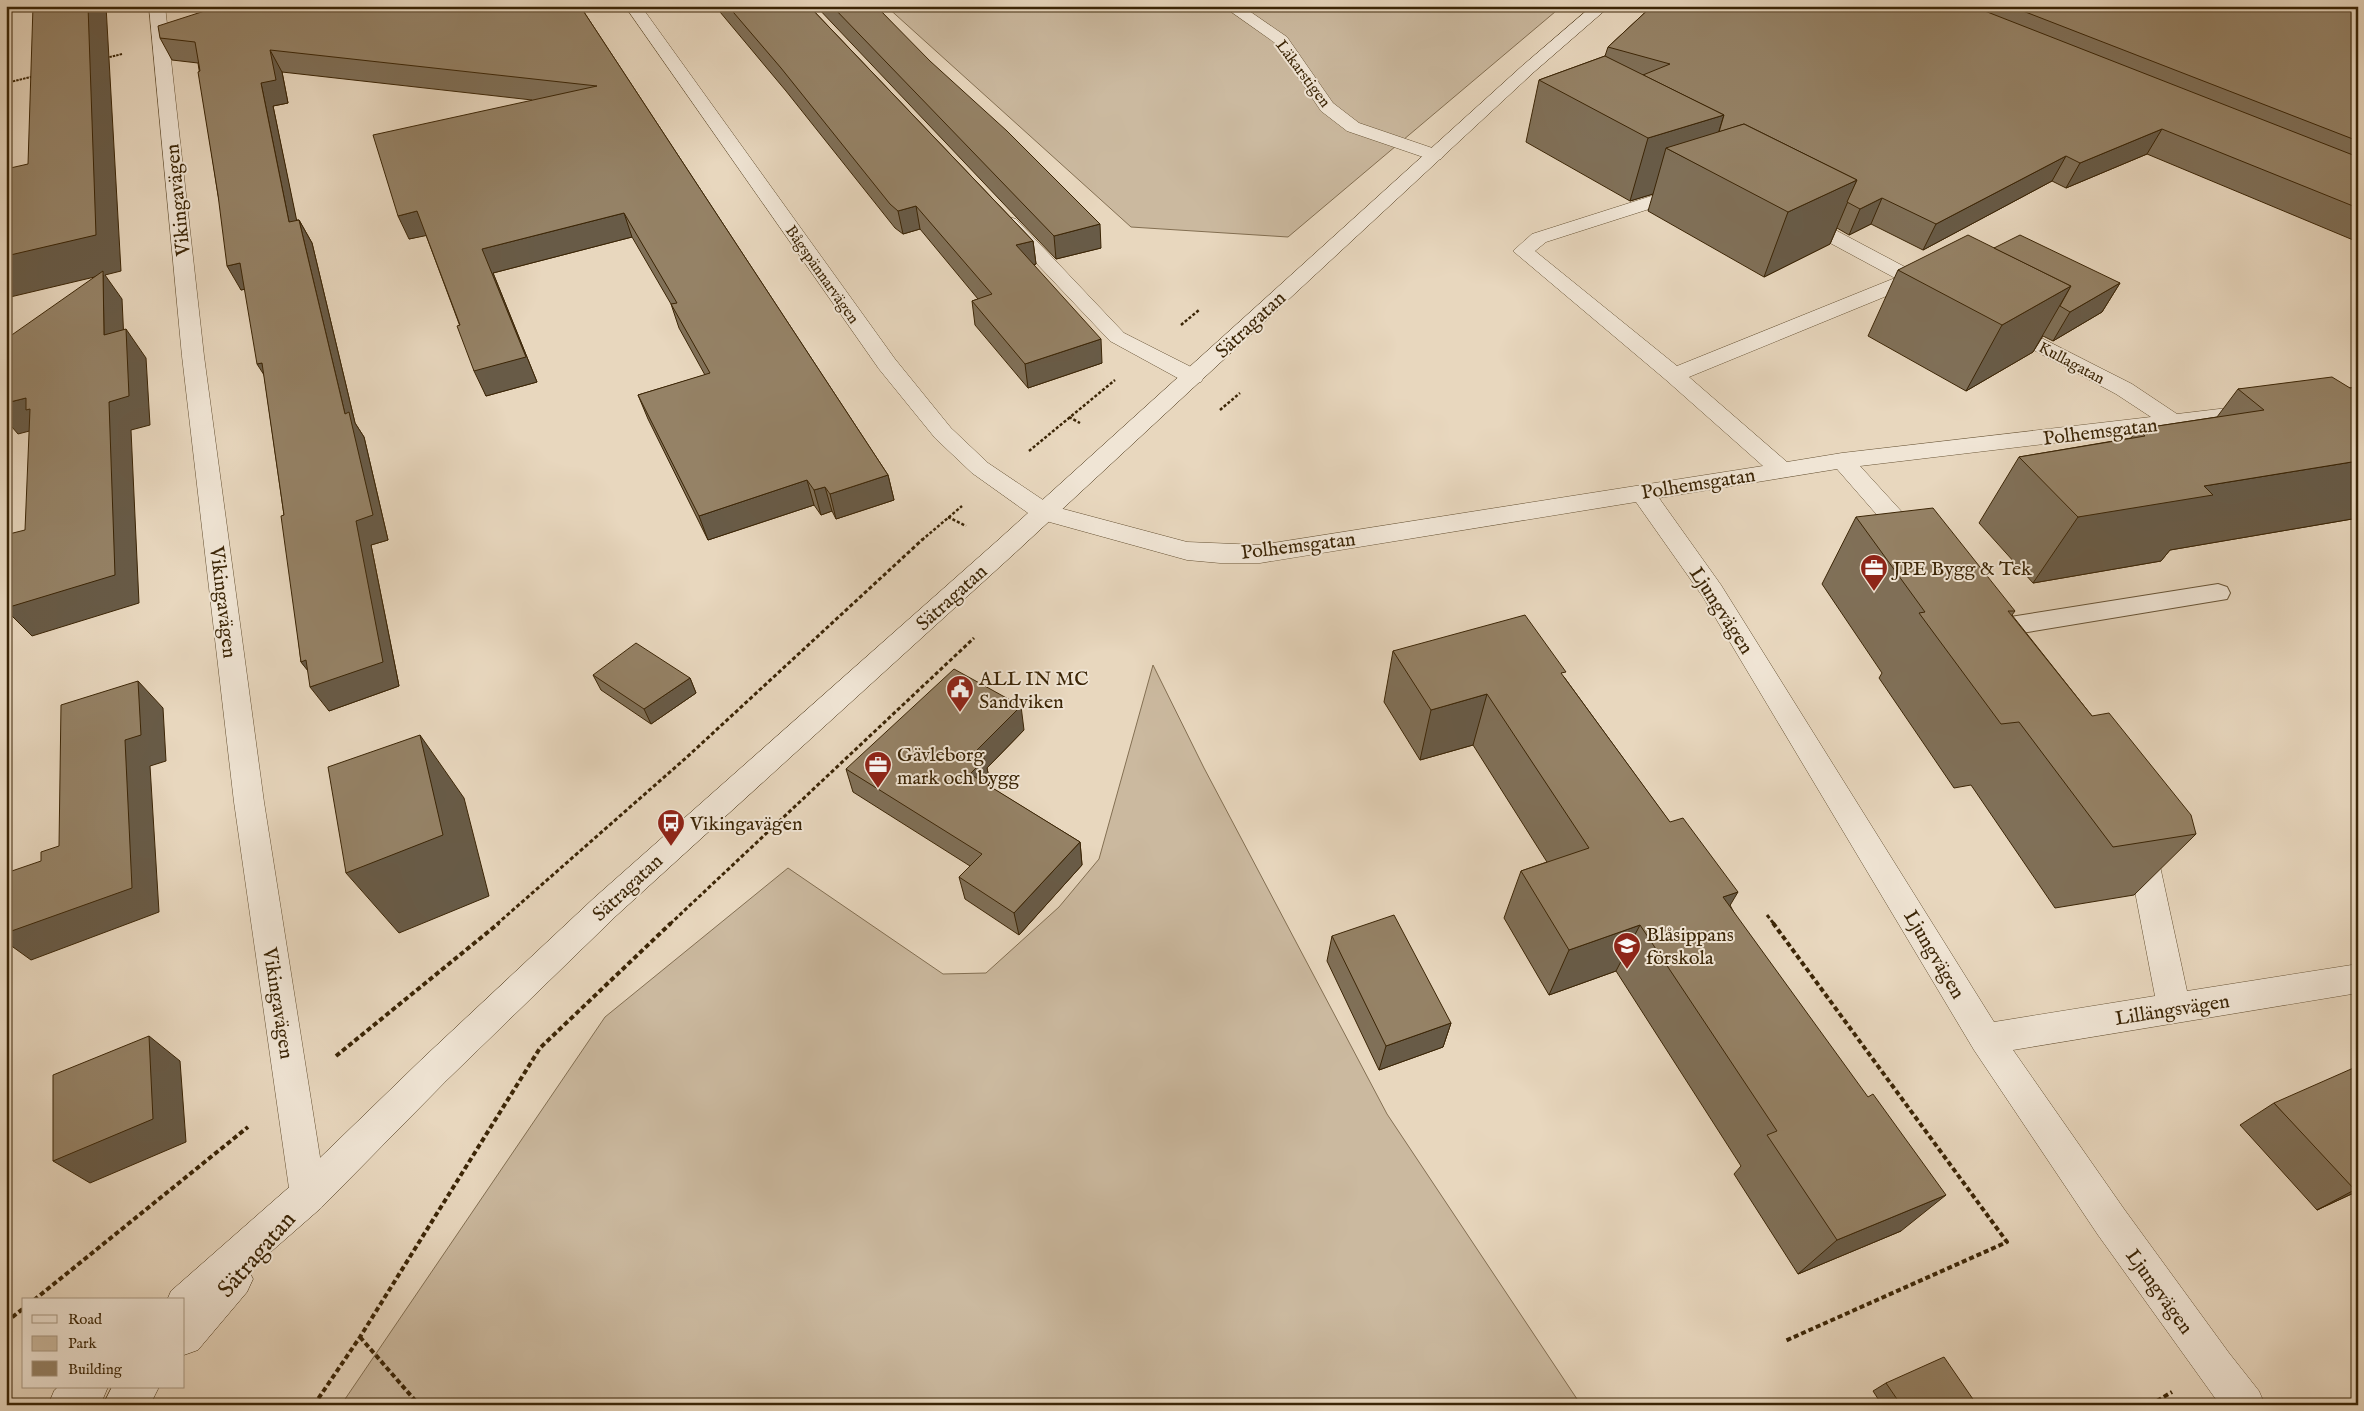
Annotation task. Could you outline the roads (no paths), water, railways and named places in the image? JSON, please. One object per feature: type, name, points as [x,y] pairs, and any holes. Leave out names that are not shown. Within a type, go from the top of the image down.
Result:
[{"type":"street","name":"Vikingavägen","points":[[157,6],[170,41],[193,356],[248,792],[308,1195]]},
{"type":"street","name":"Bågspännarvägen","points":[[634,6],[904,386],[943,433],[994,479],[1044,512]]},
{"type":"street","name":"Läkarstigen","points":[[1231,6],[1281,40],[1327,107],[1353,127],[1435,155]]},
{"type":"street","name":"Sätragatan","points":[[185,1303],[308,1195],[434,1070],[612,900],[1193,377],[1528,69],[1602,6]]},
{"type":"street","points":[[1704,184],[1539,238],[1524,251],[1674,375],[1782,470]]},
{"type":"street","points":[[994,208],[1117,338],[1193,377]]},
{"type":"street","points":[[1783,210],[1946,296]]},
{"type":"street","points":[[1674,375],[1912,278]]},
{"type":"street","name":"Kullagatan","points":[[1988,318],[2124,390],[2174,422]]},
{"type":"street","name":"Polhemsgatan","points":[[1044,512],[1187,551],[1220,554],[1260,554],[1842,461],[2270,410]]},
{"type":"street","points":[[1842,461],[1912,537],[1929,560]]},
{"type":"street","name":"Ljungvägen","points":[[1642,492],[1712,591],[1986,1039],[2084,1183],[2215,1367],[2245,1405]]},
{"type":"street","points":[[1976,623],[1999,654]]},
{"type":"street","points":[[2125,828],[2142,852],[2174,1008]]},
{"type":"street","name":"Lillängsvägen","points":[[1986,1039],[2358,978]]},
{"type":"street","name":"Sätragatan","points":[[185,1335],[308,1195]]},
{"type":"street","points":[[68,1405],[87,1388]]},
{"type":"street","points":[[123,1405],[138,1388]]},
{"type":"lane","points":[[1976,623],[2218,593]]},
{"type":"place","name":"JPE Bygg & Tek","points":[[1874,592]]},
{"type":"place","name":"ALL IN MC Sandviken","points":[[960,713]]},
{"type":"place","name":"Gävleborg mark och bygg","points":[[878,789]]},
{"type":"place","name":"Vikingavägen","points":[[671,847]]},
{"type":"place","name":"Blåsippans förskola","points":[[1627,970]]}]
